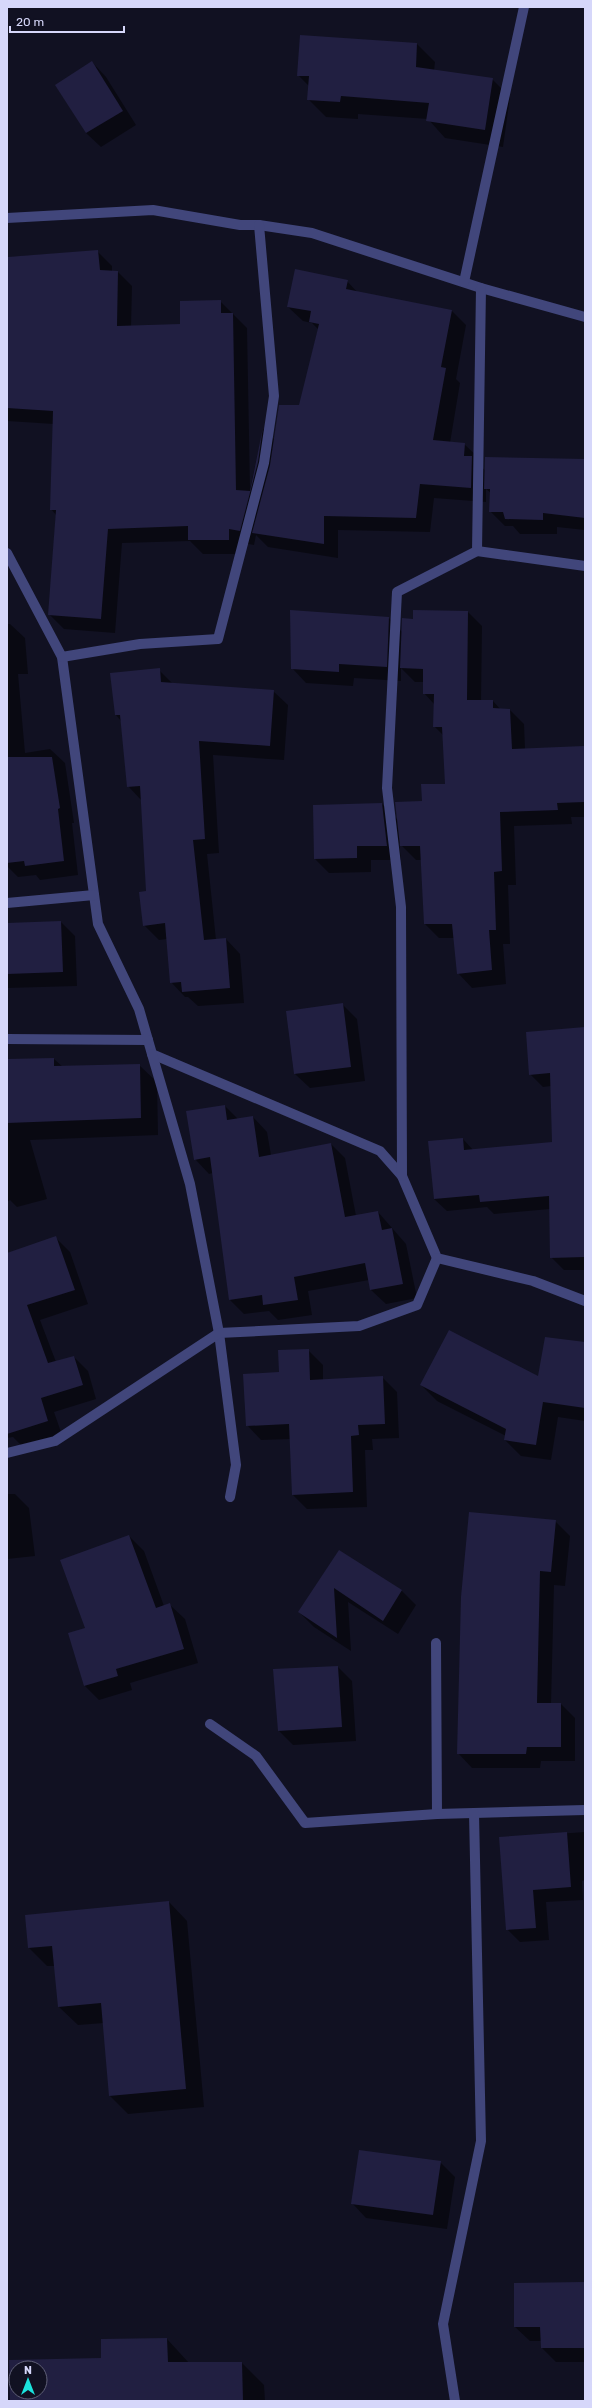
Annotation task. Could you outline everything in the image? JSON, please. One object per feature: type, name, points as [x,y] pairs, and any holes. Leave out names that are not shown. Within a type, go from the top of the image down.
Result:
[{"type":"street","points":[[464,282],[524,7]]},
{"type":"street","points":[[7,218],[153,210],[240,225],[259,225],[312,234],[481,288],[585,317]]},
{"type":"street","points":[[62,657],[140,644],[218,639],[264,463],[274,396],[259,225]]},
{"type":"street","points":[[477,551],[481,288]]},
{"type":"street","points":[[402,1176],[401,907],[387,788],[397,592],[477,551],[585,566]]},
{"type":"street","points":[[7,553],[62,657],[98,924],[139,1009],[190,1184],[219,1333],[236,1465],[230,1497]]},
{"type":"street","points":[[7,903],[94,895]]},
{"type":"street","points":[[7,1039],[148,1040]]},
{"type":"street","points":[[7,1453],[55,1441],[219,1333],[359,1326],[417,1305],[437,1258],[402,1176],[380,1151],[152,1054]]},
{"type":"street","points":[[437,1258],[533,1281],[585,1301]]},
{"type":"street","points":[[436,1643],[437,1814]]},
{"type":"street","points":[[210,1724],[256,1756],[305,1823],[437,1814],[585,1810]]},
{"type":"street","points":[[455,2401],[443,2324],[481,2141],[474,1813]]},
{"type":"building","points":[[300,35],[417,43],[416,67],[493,78],[485,130],[426,121],[429,103],[341,96],[340,102],[307,100],[309,76],[297,76]]},
{"type":"building","points":[[92,61],[123,111],[86,133],[55,85]]},
{"type":"building","points":[[98,250],[100,270],[118,271],[117,326],[180,324],[180,301],[221,300],[221,313],[233,313],[236,490],[250,491],[263,427],[258,462],[240,531],[229,529],[229,540],[188,540],[188,526],[108,529],[101,619],[48,615],[56,510],[50,510],[53,411],[7,408],[7,257]]},
{"type":"building","points":[[295,269],[348,280],[346,289],[452,310],[441,367],[446,368],[433,440],[465,443],[464,456],[472,456],[471,488],[420,484],[416,518],[324,516],[324,544],[252,533],[270,465],[279,405],[299,405],[319,324],[309,322],[311,311],[287,307]]},
{"type":"building","points":[[485,457],[585,459],[585,518],[543,513],[543,520],[505,519],[503,512],[489,512],[490,489],[484,489]]},
{"type":"building","points":[[290,610],[389,617],[387,667],[339,664],[339,672],[291,669]]},
{"type":"building","points":[[413,610],[468,611],[467,700],[493,700],[493,708],[510,709],[512,749],[584,746],[585,802],[557,803],[558,810],[500,812],[502,871],[494,872],[496,930],[489,930],[492,970],[457,974],[452,924],[424,924],[420,846],[400,846],[395,802],[422,801],[421,784],[445,784],[442,727],[433,727],[434,694],[423,694],[423,669],[400,668],[402,618],[413,619]]},
{"type":"building","points":[[160,668],[161,682],[274,690],[270,746],[199,741],[205,839],[193,840],[204,940],[226,938],[230,988],[182,992],[181,982],[170,983],[165,923],[143,926],[139,892],[146,891],[140,786],[127,787],[120,715],[115,715],[110,673]]},
{"type":"building","points":[[7,757],[52,757],[60,808],[58,809],[64,861],[25,866],[24,861],[7,863]]},
{"type":"building","points":[[382,803],[387,846],[357,846],[357,858],[314,859],[313,805]]},
{"type":"building","points":[[61,921],[63,972],[7,974],[7,923]]},
{"type":"building","points":[[343,1003],[351,1067],[294,1074],[286,1011]]},
{"type":"building","points":[[585,1027],[585,1257],[550,1258],[549,1196],[480,1202],[479,1195],[434,1199],[428,1141],[463,1138],[464,1150],[552,1142],[550,1073],[529,1075],[526,1032]]},
{"type":"building","points":[[54,1058],[54,1066],[140,1064],[141,1118],[7,1123],[7,1059]]},
{"type":"building","points":[[225,1105],[227,1120],[253,1116],[259,1157],[331,1143],[345,1217],[378,1211],[382,1230],[392,1228],[403,1284],[370,1290],[365,1263],[294,1277],[298,1300],[263,1305],[262,1295],[229,1300],[210,1157],[194,1160],[186,1111]]},
{"type":"building","points":[[56,1236],[75,1290],[27,1305],[48,1363],[74,1356],[83,1385],[41,1398],[48,1421],[7,1434],[7,1253]]},
{"type":"building","points":[[449,1330],[538,1376],[545,1337],[585,1342],[585,1408],[543,1402],[536,1445],[504,1440],[506,1429],[420,1385]]},
{"type":"building","points":[[309,1349],[310,1380],[383,1376],[385,1424],[358,1425],[359,1435],[351,1436],[353,1492],[292,1495],[289,1424],[246,1426],[243,1374],[279,1372],[278,1350]]},
{"type":"building","points":[[469,1512],[556,1520],[551,1572],[540,1571],[537,1703],[561,1703],[561,1747],[527,1747],[526,1754],[457,1754],[461,1597]]},
{"type":"building","points":[[129,1535],[156,1608],[170,1603],[184,1649],[116,1669],[118,1676],[84,1686],[68,1633],[85,1628],[60,1560]]},
{"type":"building","points":[[339,1550],[402,1590],[383,1621],[334,1588],[337,1638],[298,1612]]},
{"type":"building","points":[[338,1666],[342,1727],[278,1731],[273,1669]]},
{"type":"building","points":[[567,1832],[571,1887],[533,1890],[536,1928],[506,1930],[499,1837]]},
{"type":"building","points":[[169,1901],[186,2089],[109,2096],[101,2003],[58,2007],[52,1946],[28,1948],[25,1915]]},
{"type":"building","points":[[359,2150],[441,2161],[433,2215],[351,2204]]},
{"type":"building","points":[[585,2282],[585,2348],[541,2348],[540,2327],[514,2327],[514,2283]]},
{"type":"building","points":[[167,2338],[168,2362],[242,2362],[243,2401],[10,2401],[48,2400],[48,2360],[9,2360],[101,2358],[101,2339]]}]
